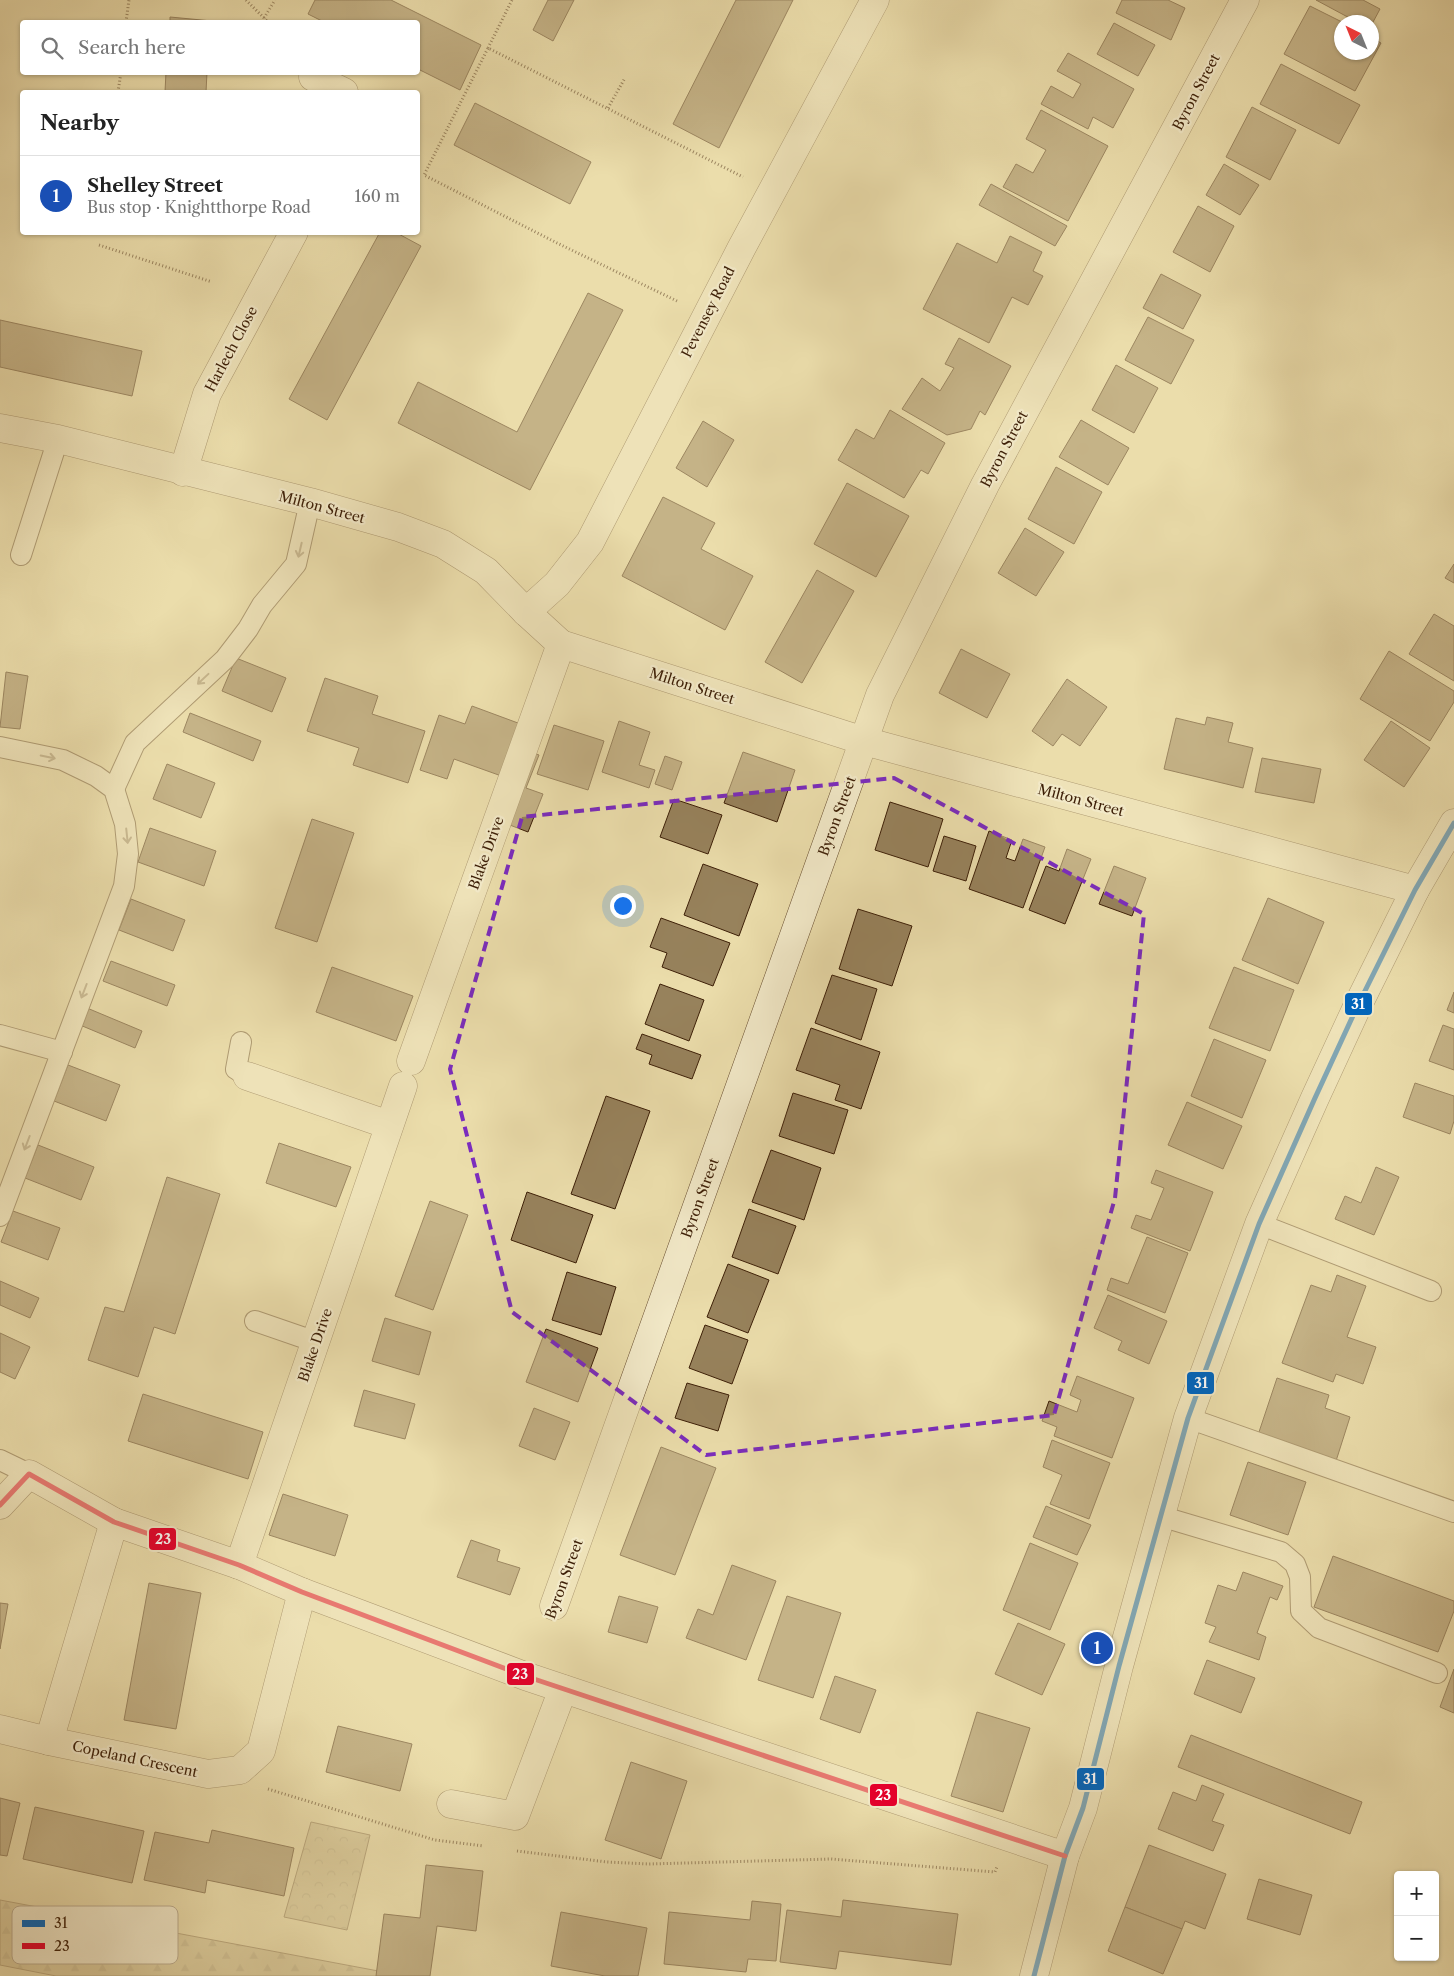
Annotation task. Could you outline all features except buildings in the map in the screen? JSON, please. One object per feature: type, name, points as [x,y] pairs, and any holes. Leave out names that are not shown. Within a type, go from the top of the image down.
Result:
[{"type":"street","name":"Pevensey Road","points":[[526,612],[557,584],[590,542],[707,315],[875,0]]},
{"type":"street","name":"Byron Street","points":[[554,1606],[880,695],[985,485],[1245,0]]},
{"type":"street","points":[[312,77],[340,90]]},
{"type":"street","name":"Harlech Close","points":[[183,472],[207,394],[292,235]]},
{"type":"street","name":"Milton Street","points":[[0,428],[58,439],[183,472],[310,502],[398,528],[443,544],[486,570],[526,612],[562,644],[864,741],[1415,890]]},
{"type":"street","name":"Blake Drive","points":[[239,1565],[407,1073],[562,644]]},
{"type":"street","points":[[1034,1976],[1064,1856],[1083,1808],[1119,1666],[1188,1418],[1258,1224],[1357,1007],[1415,890],[1454,823]]},
{"type":"street","points":[[247,1076],[389,1125]]},
{"type":"street","points":[[0,1505],[30,1474],[114,1522],[239,1565],[302,1592],[563,1689],[1064,1856]]},
{"type":"street","points":[[49,1741],[114,1522]]},
{"type":"street","name":"Copeland Crescent","points":[[0,1729],[208,1774],[240,1770],[261,1751],[302,1592]]},
{"type":"street","points":[[451,1804],[515,1816],[563,1689]]},
{"type":"lane","points":[[21,556],[58,439]]},
{"type":"lane","points":[[114,789],[135,743],[225,659],[248,629],[262,605],[296,564],[310,502]]},
{"type":"lane","points":[[0,747],[63,760],[96,776],[114,789],[125,824],[128,854],[124,886],[0,1216]]},
{"type":"lane","points":[[0,1035],[62,1052]]},
{"type":"lane","points":[[241,1042],[236,1068],[247,1076]]},
{"type":"lane","points":[[1258,1224],[1431,1291]]},
{"type":"lane","points":[[255,1321],[316,1342]]},
{"type":"lane","points":[[1188,1418],[1454,1512]]},
{"type":"lane","points":[[0,1460],[30,1474]]},
{"type":"lane","points":[[1160,1516],[1281,1552],[1294,1564],[1300,1577],[1300,1611],[1319,1628],[1437,1673]]},
{"type":"path","points":[[126,20],[128,0]]},
{"type":"path","points":[[246,0],[264,18],[276,0]]},
{"type":"path","points":[[512,0],[424,175],[558,243],[707,315]]},
{"type":"path","points":[[488,48],[773,192]]},
{"type":"path","points":[[118,90],[121,75]]},
{"type":"path","points":[[608,108],[625,78]]},
{"type":"path","points":[[99,245],[212,282]]},
{"type":"path","points":[[233,1770],[267,1789],[435,1840],[492,1848]]},
{"type":"path","points":[[512,1850],[607,1862],[641,1864],[831,1859],[995,1872],[1014,1838]]},
{"type":"highlighted area","points":[[894,778],[1144,914],[1115,1198],[1054,1415],[706,1455],[512,1312],[450,1069],[522,817]]},
{"type":"green space","points":[[311,1822],[370,1835],[347,1930],[284,1917]]},
{"type":"green space","points":[[0,1900],[32,1906],[12,1906],[12,1964],[178,1964],[178,1933],[405,1976],[56,1976],[0,1965]]},
{"type":"transit line","name":"31","points":[[1034,1976],[1065,1856],[1083,1808],[1119,1666],[1188,1418],[1259,1224],[1315,1098],[1357,1007],[1415,890],[1454,823]]},
{"type":"transit line","name":"23","points":[[0,1505],[29,1474],[114,1522],[239,1565],[302,1592],[525,1676],[1065,1856]]},
{"type":"place","name":"Shelley Street","points":[[1097,1648]]}]
